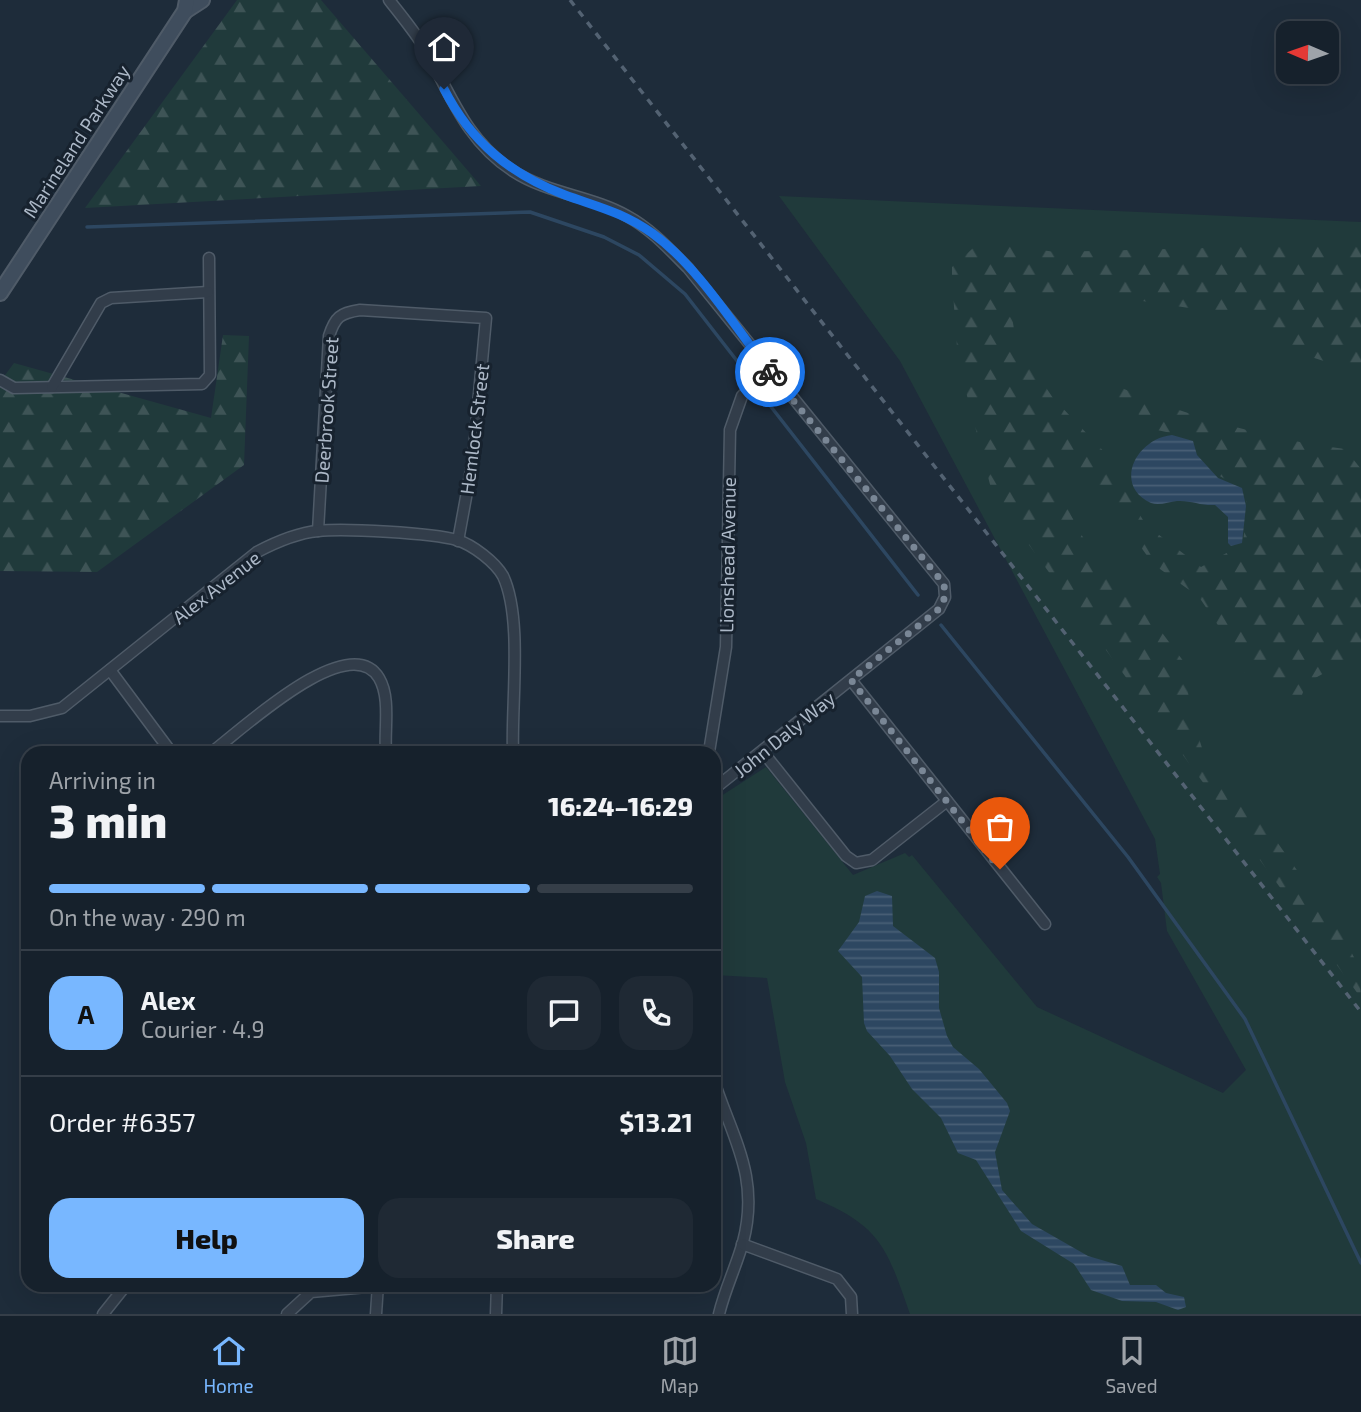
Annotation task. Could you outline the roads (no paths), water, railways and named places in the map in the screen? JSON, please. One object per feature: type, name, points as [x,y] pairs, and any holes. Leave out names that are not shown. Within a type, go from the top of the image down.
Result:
[{"type":"main road","name":"Marineland Parkway","points":[[0,293],[186,6],[202,0]]},
{"type":"street","points":[[389,0],[423,46],[455,110],[480,144],[512,171],[535,183],[627,216],[656,236],[688,268],[768,369]]},
{"type":"street","points":[[0,380],[14,388],[202,384],[210,375],[209,258]]},
{"type":"street","points":[[52,387],[101,303],[111,298],[208,292]]},
{"type":"street","name":"Deerbrook Street","points":[[318,531],[329,336],[334,320],[342,312],[360,310],[486,318]]},
{"type":"street","name":"Hemlock Street","points":[[458,541],[474,459],[486,318]]},
{"type":"street","name":"John Daly Way","points":[[721,784],[939,609],[946,593],[940,577],[768,369]]},
{"type":"street","name":"Lionshead Avenue","points":[[710,746],[726,647],[730,430],[742,396],[768,369]]},
{"type":"street","name":"Alex Avenue","points":[[0,716],[30,716],[62,708],[257,552],[281,540],[318,531],[458,541]]},
{"type":"street","points":[[458,541],[491,561],[502,576],[509,596],[514,645],[513,746]]},
{"type":"street","points":[[220,746],[306,679],[342,666],[367,667],[379,677],[385,696],[386,746]]},
{"type":"street","points":[[110,670],[167,746]]},
{"type":"street","points":[[851,680],[1045,924]]},
{"type":"street","points":[[763,752],[846,856],[856,863],[872,860],[947,801]]},
{"type":"street","points":[[719,1314],[743,1244],[748,1210],[747,1173],[741,1146],[721,1098]]},
{"type":"street","points":[[743,1244],[837,1279],[851,1297],[852,1314]]},
{"type":"street","points":[[103,1314],[121,1292]]},
{"type":"street","points":[[287,1314],[311,1292]]},
{"type":"street","points":[[376,1314],[378,1292]]},
{"type":"street","points":[[496,1292],[496,1314]]},
{"type":"water","points":[[1172,435],[1193,441],[1197,455],[1218,478],[1242,488],[1246,506],[1242,543],[1231,546],[1228,543],[1228,517],[1215,505],[1182,501],[1154,504],[1139,495],[1133,486],[1133,464],[1139,454],[1159,438]]},
{"type":"water","points":[[877,891],[892,896],[893,926],[935,958],[939,972],[939,1008],[953,1047],[979,1069],[1007,1103],[1010,1111],[995,1152],[1002,1190],[1032,1224],[1088,1256],[1122,1266],[1130,1285],[1156,1285],[1166,1293],[1184,1297],[1186,1307],[1178,1310],[1156,1302],[1122,1301],[1091,1290],[1074,1264],[1021,1231],[976,1160],[958,1153],[941,1118],[912,1089],[890,1056],[867,1031],[864,1023],[862,977],[838,951],[859,922],[865,896]]},
{"type":"waterway","points":[[87,227],[530,212],[604,237],[639,255],[685,294],[741,366]]},
{"type":"waterway","points":[[761,394],[918,595]]},
{"type":"waterway","points":[[941,625],[1128,857],[1245,1019],[1361,1263]]},
{"type":"railway","points":[[570,0],[1361,1012]]}]
